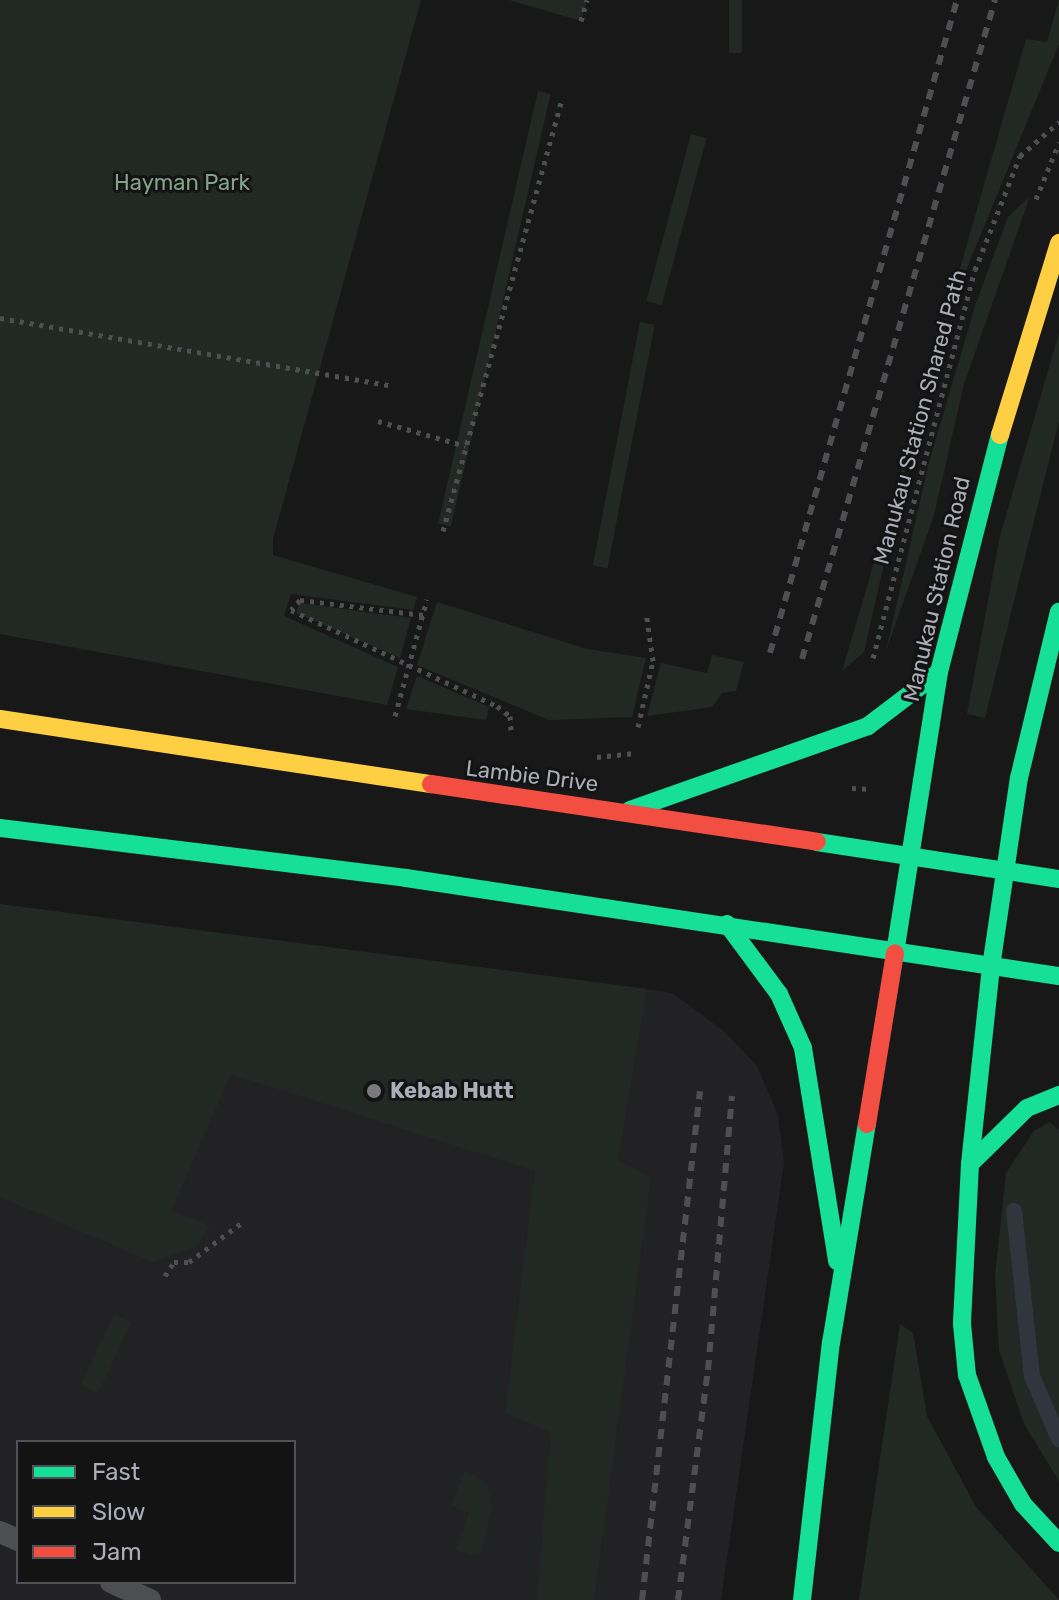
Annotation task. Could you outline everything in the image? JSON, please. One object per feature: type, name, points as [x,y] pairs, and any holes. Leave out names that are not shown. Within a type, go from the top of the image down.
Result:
[{"type":"main road","name":"Manukau Station Road","points":[[802,1600],[843,1287],[907,856],[939,672],[1012,386],[1059,243]]},
{"type":"main road","points":[[1059,612],[1019,778],[991,967],[970,1164],[962,1324],[970,1390],[996,1457],[1023,1504],[1059,1543]]},
{"type":"main road","points":[[624,812],[868,726],[939,672]]},
{"type":"main road","name":"Lambie Drive","points":[[0,719],[376,780],[624,812],[1059,879]]},
{"type":"main road","points":[[0,828],[727,924],[895,953],[1059,976]]},
{"type":"main road","points":[[727,924],[779,994],[803,1048],[819,1178],[843,1287]]},
{"type":"main road","points":[[970,1164],[1027,1108],[1059,1095]]},
{"type":"lane","points":[[115,1584],[150,1600]]},
{"type":"path","points":[[581,21],[587,0]]},
{"type":"path","points":[[443,531],[562,99]]},
{"type":"path","name":"Manukau Station Shared Path","points":[[871,663],[975,270],[1020,156],[1059,122]]},
{"type":"path","points":[[0,318],[389,385]]},
{"type":"path","points":[[378,421],[466,446]]},
{"type":"path","points":[[395,716],[427,599]]},
{"type":"path","points":[[423,615],[300,600],[291,610],[501,708],[510,716],[511,730]]},
{"type":"path","points":[[638,727],[653,661],[646,611]]},
{"type":"path","points":[[852,788],[872,789]]},
{"type":"path","points":[[165,1276],[174,1262],[189,1262],[240,1224]]},
{"type":"shaded area","points":[[0,904],[672,993],[725,1032],[757,1066],[778,1115],[784,1163],[721,1600],[0,1600]]},
{"type":"green space","name":"Hayman Park","points":[[0,0],[421,0],[273,539],[273,555],[417,597],[413,610],[291,594],[284,616],[398,667],[387,705],[0,634]]},
{"type":"green space","points":[[509,0],[587,0],[581,21]]},
{"type":"green space","points":[[729,0],[742,0],[742,53],[729,53]]},
{"type":"green space","points":[[1059,0],[1059,44],[944,324],[1026,39],[1047,42]]},
{"type":"green space","points":[[538,91],[551,94],[451,527],[438,524]]},
{"type":"green space","points":[[691,134],[706,138],[662,305],[646,301]]},
{"type":"green space","points":[[1030,196],[964,384],[934,515],[886,651],[928,466],[976,303],[1008,217]]},
{"type":"green space","points":[[640,322],[655,325],[607,568],[593,565]]},
{"type":"green space","points":[[1059,333],[1059,421],[985,718],[967,714],[1000,536]]},
{"type":"green space","points":[[917,418],[864,652],[842,671]]},
{"type":"green space","points":[[437,602],[587,649],[646,658],[632,717],[549,720],[417,665]]},
{"type":"green space","points":[[299,603],[411,618],[400,658],[296,613]]},
{"type":"green space","points":[[712,655],[744,662],[736,691],[722,693],[712,707],[647,716],[661,663],[707,673]]},
{"type":"green space","points":[[417,676],[489,707],[486,720],[406,709]]},
{"type":"green space","points":[[0,904],[647,989],[618,1160],[651,1177],[594,1600],[537,1600],[551,1432],[505,1413],[535,1171],[231,1074],[171,1211],[210,1226],[196,1247],[153,1262],[0,1197]]},
{"type":"green space","points":[[1050,1122],[1059,1130],[1059,1481],[1024,1424],[999,1350],[995,1276],[1006,1173],[1034,1131]]},
{"type":"green space","points":[[114,1314],[131,1322],[98,1394],[81,1386]]},
{"type":"green space","points":[[900,1324],[913,1333],[927,1416],[976,1507],[1059,1600],[859,1600]]},
{"type":"green space","points":[[465,1470],[487,1484],[492,1507],[481,1553],[472,1556],[455,1550],[469,1513],[451,1505]]},
{"type":"waterway","points":[[1014,1211],[1032,1376],[1059,1439]]},
{"type":"railway","points":[[770,653],[957,0]]},
{"type":"railway","points":[[802,659],[995,0]]},
{"type":"railway","points":[[642,1600],[700,1091]]},
{"type":"railway","points":[[678,1600],[708,1370],[732,1096]]},
{"type":"traffic: fast","points":[[895,953],[939,672],[1000,435]]},
{"type":"traffic: fast","points":[[991,967],[1019,778],[1059,612]]},
{"type":"traffic: fast","points":[[630,810],[868,726],[939,672]]},
{"type":"traffic: fast","points":[[0,828],[406,878],[1059,976]]},
{"type":"traffic: fast","points":[[817,842],[1059,879]]},
{"type":"traffic: fast","points":[[727,924],[779,994],[803,1048],[837,1261]]},
{"type":"traffic: fast","points":[[991,967],[970,1164],[962,1324],[967,1375],[996,1457],[1023,1504],[1059,1543]]},
{"type":"traffic: fast","points":[[970,1164],[1027,1108],[1059,1095]]},
{"type":"traffic: fast","points":[[802,1600],[831,1343],[867,1124]]},
{"type":"traffic: slow","points":[[1000,435],[1059,243]]},
{"type":"traffic: slow","points":[[0,719],[431,784]]},
{"type":"traffic: jam","points":[[431,784],[817,842]]},
{"type":"traffic: jam","points":[[867,1124],[895,953]]},
{"type":"place","name":"Kebab Hutt","points":[[374,1091]]}]
